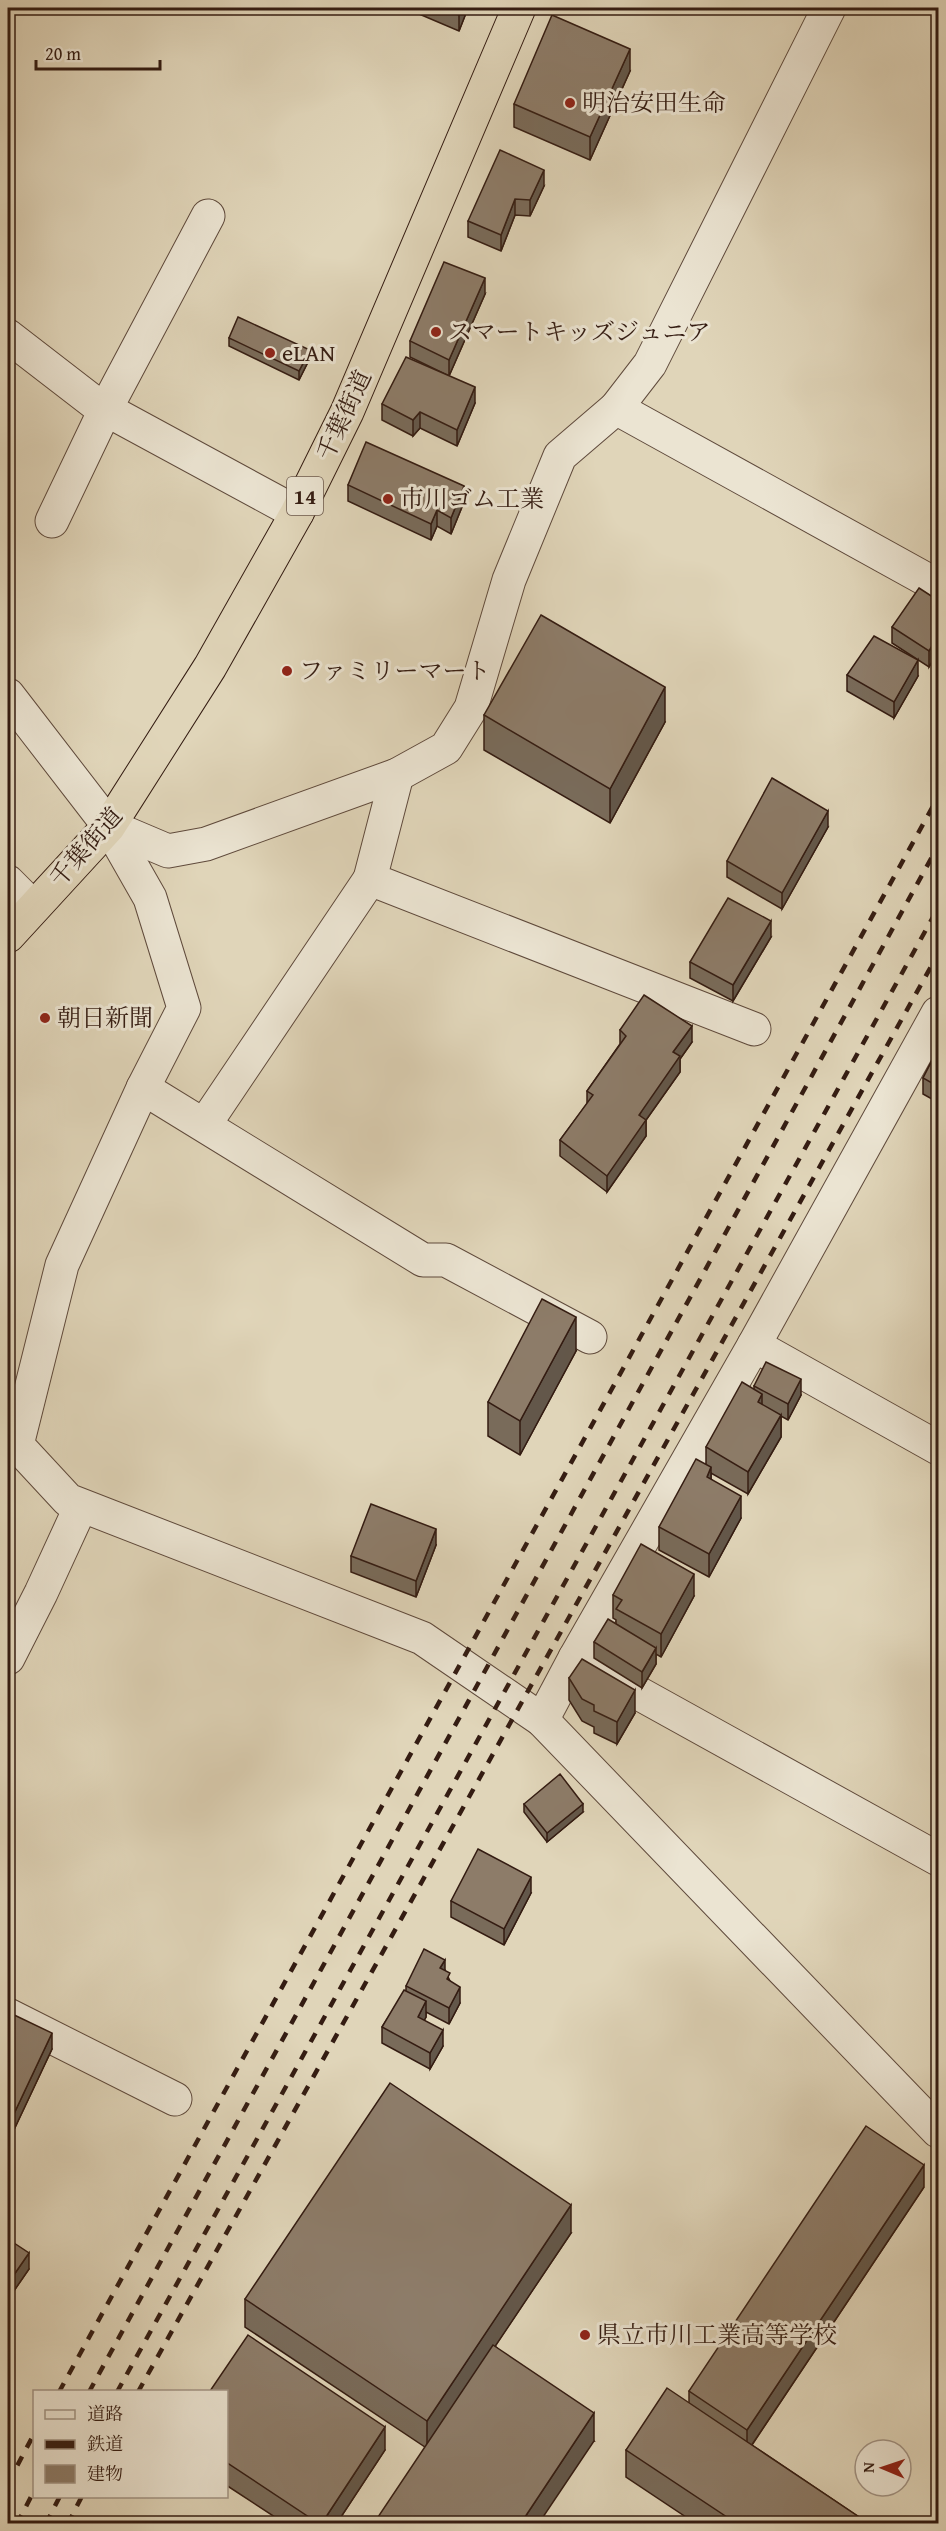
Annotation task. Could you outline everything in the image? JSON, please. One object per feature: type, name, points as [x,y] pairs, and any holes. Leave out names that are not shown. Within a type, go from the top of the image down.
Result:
[{"type":"highway","name":"千葉街道","points":[[8,936],[110,826],[210,667],[297,513],[347,412],[519,8]]},
{"type":"street","points":[[110,826],[168,851],[206,844],[398,775],[446,748],[471,708],[509,580],[560,456],[616,408],[650,364],[829,8]]},
{"type":"street","points":[[52,521],[105,410],[208,216]]},
{"type":"street","points":[[8,336],[105,410],[297,513]]},
{"type":"street","points":[[616,408],[939,586]]},
{"type":"street","points":[[8,694],[110,826],[150,898],[184,1008],[142,1088],[62,1265],[12,1446],[68,1500],[422,1638],[542,1720],[939,2131]]},
{"type":"street","points":[[205,1124],[370,879],[398,775]]},
{"type":"street","points":[[370,879],[754,1029]]},
{"type":"street","points":[[8,882],[33,907]]},
{"type":"street","points":[[542,1720],[575,1658],[935,1029]]},
{"type":"street","points":[[142,1088],[205,1124],[423,1260],[446,1260],[590,1337]]},
{"type":"street","points":[[754,1345],[939,1448]]},
{"type":"street","points":[[8,1658],[81,1506]]},
{"type":"street","points":[[575,1658],[939,1859]]},
{"type":"street","points":[[8,2014],[175,2099]]},
{"type":"building","points":[[442,8],[462,8],[459,15]]},
{"type":"building","points":[[552,15],[630,49],[590,137],[514,104]]},
{"type":"building","points":[[500,150],[544,170],[530,200],[515,199],[501,235],[468,221]]},
{"type":"building","points":[[444,262],[485,278],[449,360],[410,341]]},
{"type":"building","points":[[238,317],[310,350],[299,371],[229,338]]},
{"type":"building","points":[[406,357],[475,387],[457,430],[420,412],[413,420],[382,404]]},
{"type":"building","points":[[366,442],[464,486],[451,518],[437,510],[431,524],[348,485]]},
{"type":"building","points":[[919,588],[939,601],[939,634],[929,651],[892,627]]},
{"type":"building","points":[[541,615],[665,687],[610,789],[484,715]]},
{"type":"building","points":[[874,636],[918,660],[894,702],[847,675]]},
{"type":"building","points":[[772,778],[828,811],[782,893],[727,861]]},
{"type":"building","points":[[728,898],[771,921],[733,985],[690,962]]},
{"type":"building","points":[[644,995],[692,1026],[673,1052],[680,1056],[639,1115],[646,1120],[607,1176],[560,1140],[593,1095],[587,1091],[626,1036],[620,1030]]},
{"type":"building","points":[[939,1049],[939,1087],[923,1078]]},
{"type":"building","points":[[542,1299],[576,1317],[520,1421],[488,1402]]},
{"type":"building","points":[[766,1362],[801,1379],[788,1404],[754,1386]]},
{"type":"building","points":[[742,1382],[762,1394],[758,1402],[781,1415],[748,1472],[706,1447]]},
{"type":"building","points":[[696,1459],[711,1467],[707,1477],[741,1496],[709,1554],[659,1527]]},
{"type":"building","points":[[371,1504],[436,1529],[416,1581],[351,1556]]},
{"type":"building","points":[[641,1544],[694,1574],[661,1634],[616,1609],[622,1600],[613,1595]]},
{"type":"building","points":[[608,1619],[656,1648],[642,1672],[594,1642]]},
{"type":"building","points":[[582,1659],[635,1690],[617,1722],[594,1711],[594,1705],[582,1699],[569,1678]]},
{"type":"building","points":[[560,1774],[583,1804],[547,1833],[524,1804]]},
{"type":"building","points":[[478,1849],[531,1877],[504,1929],[451,1901]]},
{"type":"building","points":[[424,1949],[445,1960],[440,1968],[450,1973],[447,1979],[460,1987],[449,2008],[406,1986]]},
{"type":"building","points":[[404,1990],[426,2001],[418,2017],[443,2030],[430,2053],[382,2027]]},
{"type":"building","points":[[8,2012],[52,2033],[11,2120],[8,2119]]},
{"type":"building","points":[[390,2083],[571,2205],[427,2421],[245,2299]]},
{"type":"building","points":[[866,2126],[924,2165],[747,2430],[689,2391]]},
{"type":"building","points":[[8,2239],[29,2253],[9,2282],[8,2281]]},
{"type":"building","points":[[248,2335],[385,2427],[322,2523],[318,2523],[228,2463],[228,2390],[211,2390]]},
{"type":"building","points":[[493,2345],[594,2413],[521,2523],[374,2523]]},
{"type":"building","points":[[667,2388],[868,2523],[736,2523],[626,2450]]},
{"type":"railway","points":[[60,2390],[938,797]]},
{"type":"railway","points":[[90,2390],[938,846]]},
{"type":"railway","points":[[118,2390],[938,908]]},
{"type":"railway","points":[[139,2390],[938,954]]},
{"type":"railway","points":[[8,2483],[33,2436]]},
{"type":"railway","points":[[17,2524],[33,2493]]},
{"type":"railway","points":[[46,2524],[59,2498]]},
{"type":"railway","points":[[68,2524],[81,2498]]},
{"type":"place","name":"明治安田生命","points":[[570,103]]},
{"type":"place","name":"スマートキッズジュニア","points":[[436,332]]},
{"type":"place","name":"eLAN","points":[[270,353]]},
{"type":"place","name":"市川ゴム工業","points":[[388,499]]},
{"type":"place","name":"ファミリーマート","points":[[287,671]]},
{"type":"place","name":"朝日新聞","points":[[45,1018]]},
{"type":"place","name":"県立市川工業高等学校","points":[[585,2335]]}]
